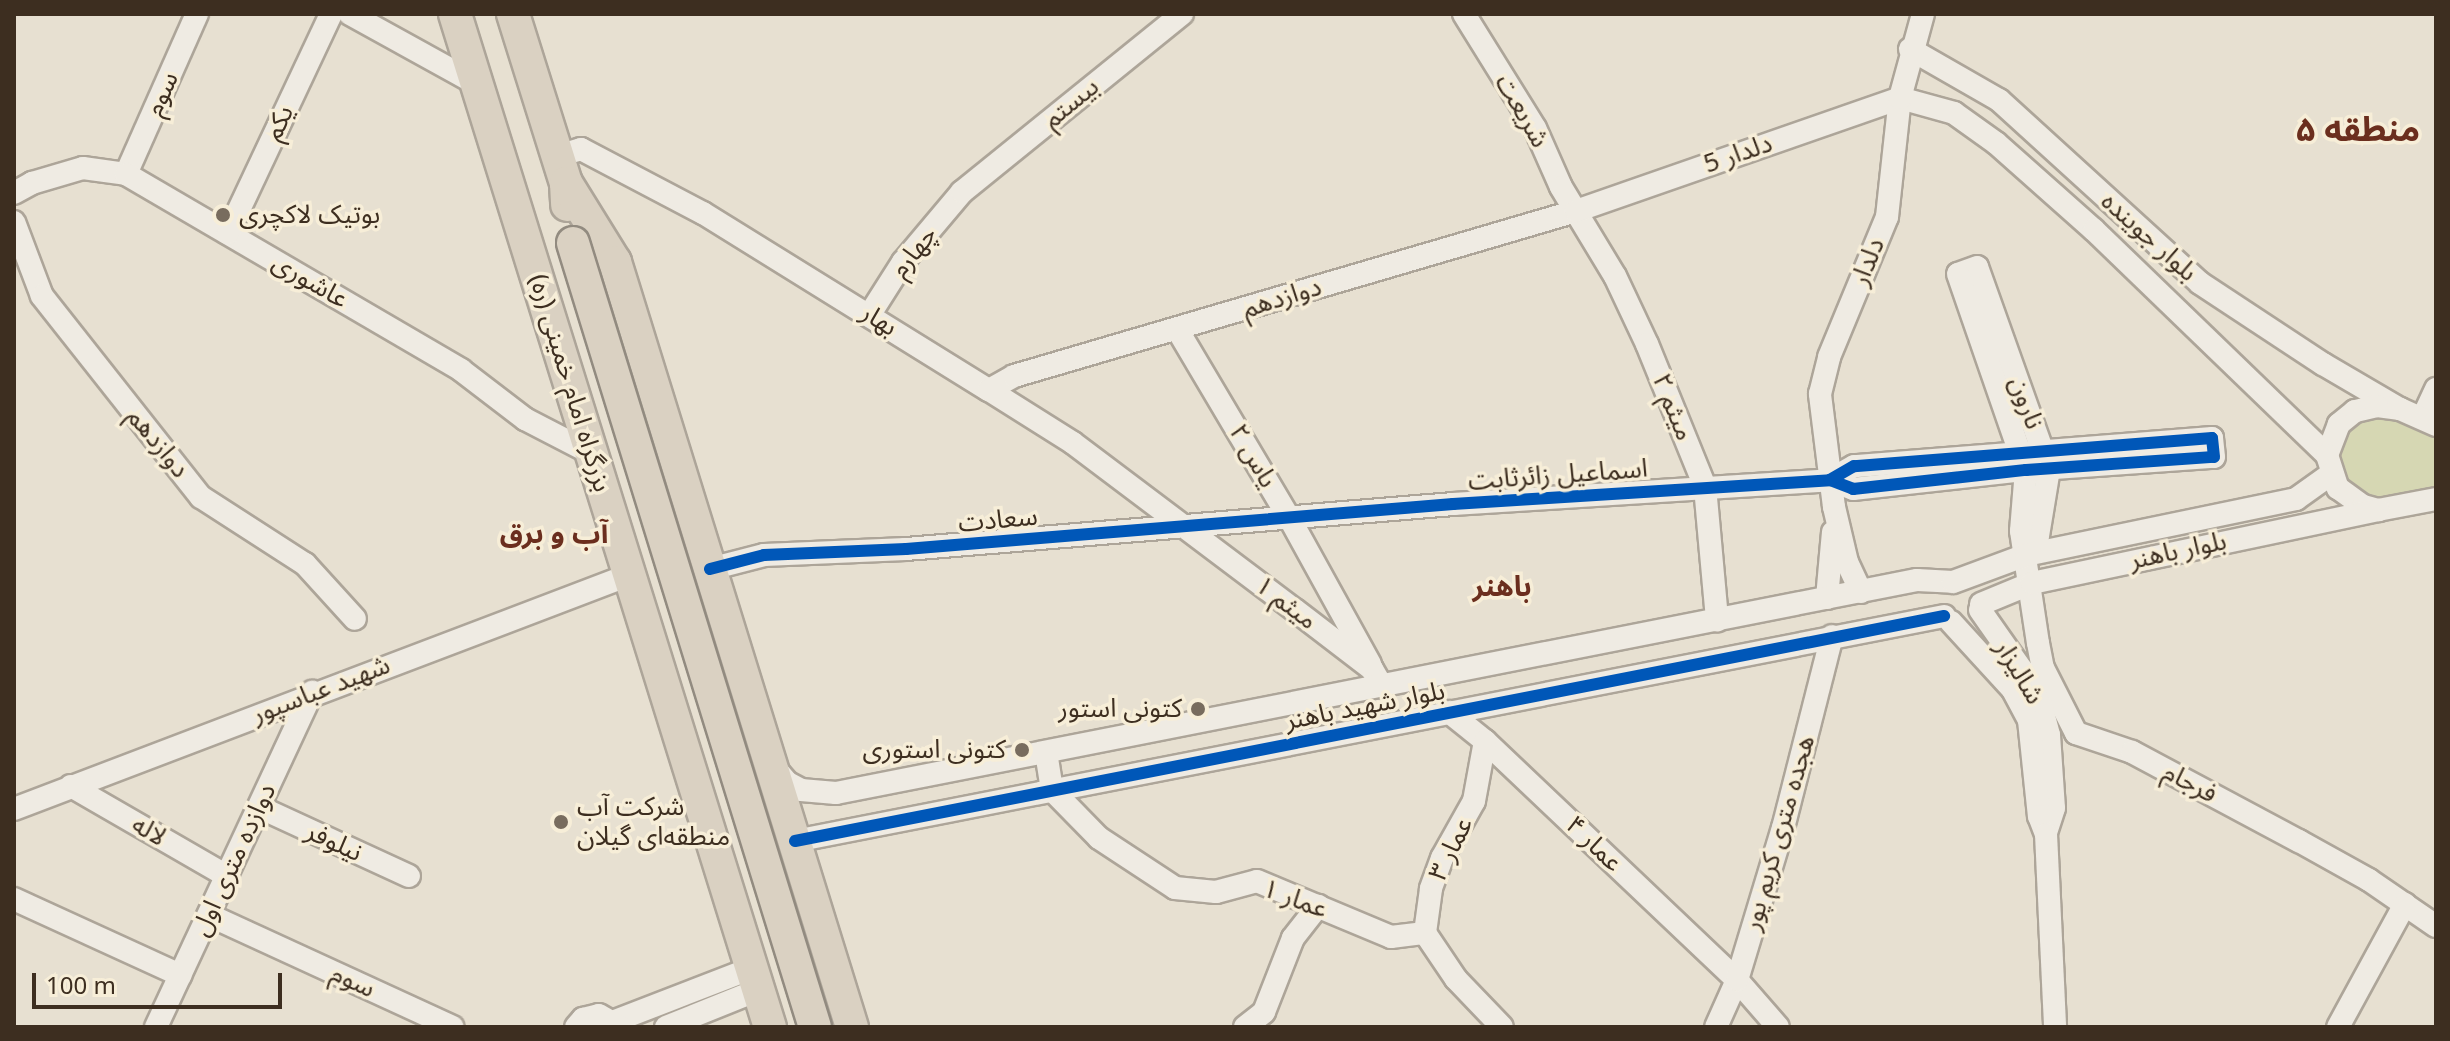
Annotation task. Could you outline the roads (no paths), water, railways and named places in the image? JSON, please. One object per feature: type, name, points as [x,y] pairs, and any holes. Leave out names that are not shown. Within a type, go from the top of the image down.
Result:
[{"type":"highway","name":"بزرگراه امام خمینی (ره)","points":[[455,14],[770,1027]]},
{"type":"highway","name":"بزرگراه امام خمینی (ره)","points":[[513,14],[561,170],[573,243],[815,1027]]},
{"type":"highway","name":"بزرگراه امام خمینی (ره)","points":[[561,170],[615,262],[852,1027]]},
{"type":"highway","points":[[646,628],[686,604],[710,602],[722,607]]},
{"type":"highway","points":[[703,811],[718,833],[745,846],[765,847],[795,842]]},
{"type":"highway","points":[[730,898],[745,881],[762,871],[781,867],[795,842]]},
{"type":"street","name":"سوم","points":[[126,174],[197,14]]},
{"type":"street","name":"یکم","points":[[228,233],[331,14]]},
{"type":"street","points":[[350,14],[477,84]]},
{"type":"street","name":"بیستم","points":[[962,192],[1182,14]]},
{"type":"street","name":"شریعت","points":[[1464,14],[1535,128],[1576,211]]},
{"type":"street","name":"دلدار","points":[[1834,507],[1820,394],[1829,357],[1887,217],[1900,98],[1910,49],[1923,14]]},
{"type":"street","name":"بلوار جوینده","points":[[1910,49],[1999,100],[2200,283],[2323,364],[2400,409]]},
{"type":"street","name":"دلدار 5","points":[[1576,211],[1900,98]]},
{"type":"street","name":"بلوار جوینده","points":[[1900,98],[1954,113],[1996,143],[2094,230],[2329,465],[2338,488],[2350,499],[2378,510]]},
{"type":"street","name":"بهار","points":[[561,170],[581,149],[703,213],[1073,443],[1183,527]]},
{"type":"street","name":"عاشوری","points":[[14,193],[32,183],[83,168],[126,174],[461,370],[525,419],[591,453]]},
{"type":"street","name":"چهارم","points":[[870,314],[903,262],[962,192]]},
{"type":"street","name":"دوازدهم","points":[[989,390],[1014,376],[1576,211]]},
{"type":"street","name":"میثم ۲","points":[[1576,211],[1615,276],[1647,344],[1705,487],[1717,620]]},
{"type":"street","name":"دوازدهم","points":[[14,222],[42,296],[201,497],[305,564],[355,619]]},
{"type":"street","name":"نارون","points":[[2026,555],[2038,536],[2034,460],[1977,267],[1958,274],[2034,460]]},
{"type":"street","name":"یاس ۲","points":[[1177,329],[1290,519],[1377,678]]},
{"type":"street","points":[[2329,465],[2339,424],[2355,411],[2377,406],[2400,409],[2430,421],[2436,389]]},
{"type":"street","points":[[2212,438],[2214,457],[2034,460],[2212,438]]},
{"type":"street","name":"اسماعیل زائرثابت","points":[[1290,519],[1830,480],[1853,489],[2034,460]]},
{"type":"street","name":"بلوار باهنر","points":[[1953,582],[2026,555],[2296,499],[2329,465]]},
{"type":"street","name":"بلوار باهنر","points":[[1980,607],[2032,583],[2436,499]]},
{"type":"street","points":[[1834,507],[1847,562],[1861,592]]},
{"type":"street","points":[[1827,598],[1834,507]]},
{"type":"street","name":"سعادت","points":[[710,569],[764,555],[906,549],[1290,519]]},
{"type":"street","name":"میثم ۱","points":[[1183,527],[1377,678]]},
{"type":"street","points":[[2026,555],[2043,668],[2076,733],[2040,736]]},
{"type":"street","name":"شهید عباسپور","points":[[14,809],[312,692],[629,575]]},
{"type":"street","name":"بلوار شهید باهنر","points":[[769,759],[792,786],[826,795],[1158,730],[1377,678],[1717,620],[1917,580],[1953,582]]},
{"type":"street","points":[[1953,582],[1973,586],[1980,607],[1973,619],[1962,623],[1948,619],[1939,597],[1953,582]]},
{"type":"street","name":"شالیزار","points":[[1980,607],[2041,705],[2039,816],[2046,834],[2055,1027]]},
{"type":"street","name":"بلوار شهید باهنر","points":[[795,842],[1832,636],[1948,619]]},
{"type":"street","name":"شالیزار","points":[[1948,619],[2013,690],[2040,736]]},
{"type":"street","name":"هجده متری کریم پور","points":[[1716,1027],[1737,980],[1783,828],[1832,636]]},
{"type":"street","name":"دوازده متری اول","points":[[161,1025],[180,975],[312,692]]},
{"type":"street","name":"عمار ۴","points":[[1449,712],[1485,741],[1737,980],[1778,1027]]},
{"type":"street","points":[[1158,730],[1166,768]]},
{"type":"street","name":"فرجام","points":[[2076,733],[2132,752],[2312,847],[2436,926]]},
{"type":"street","name":"عمار ۳","points":[[1425,933],[1431,889],[1442,858],[1474,801],[1485,741]]},
{"type":"street","points":[[1046,752],[1052,790]]},
{"type":"street","name":"لاله","points":[[71,786],[227,876]]},
{"type":"street","name":"عمار ۱","points":[[1052,790],[1099,838],[1175,888],[1216,892],[1257,881],[1391,937],[1425,933]]},
{"type":"street","name":"نیلوفر","points":[[259,807],[409,876]]},
{"type":"street","points":[[14,899],[180,975]]},
{"type":"street","points":[[2338,1027],[2405,904]]},
{"type":"street","points":[[1245,1027],[1264,1012],[1293,938],[1318,906]]},
{"type":"street","name":"سوم","points":[[209,915],[453,1027]]},
{"type":"street","points":[[1425,933],[1456,979],[1502,1027]]},
{"type":"street","points":[[576,1027],[591,1016],[618,1024],[755,979]]},
{"type":"street","points":[[666,1027],[755,979]]},
{"type":"place","name":"بوتیک لاکچری","points":[[223,215]]},
{"type":"place","name":"کتونی استور","points":[[1198,709]]},
{"type":"place","name":"کتونی استوری","points":[[1022,750]]},
{"type":"place","name":"شرکت آب منطقه‌ای گیلان","points":[[561,822]]},
{"type":"district","name":"منطقه ۵","points":[[2358,131]]},
{"type":"district","name":"آب و برق","points":[[554,535]]},
{"type":"district","name":"باهنر","points":[[1502,588]]}]
